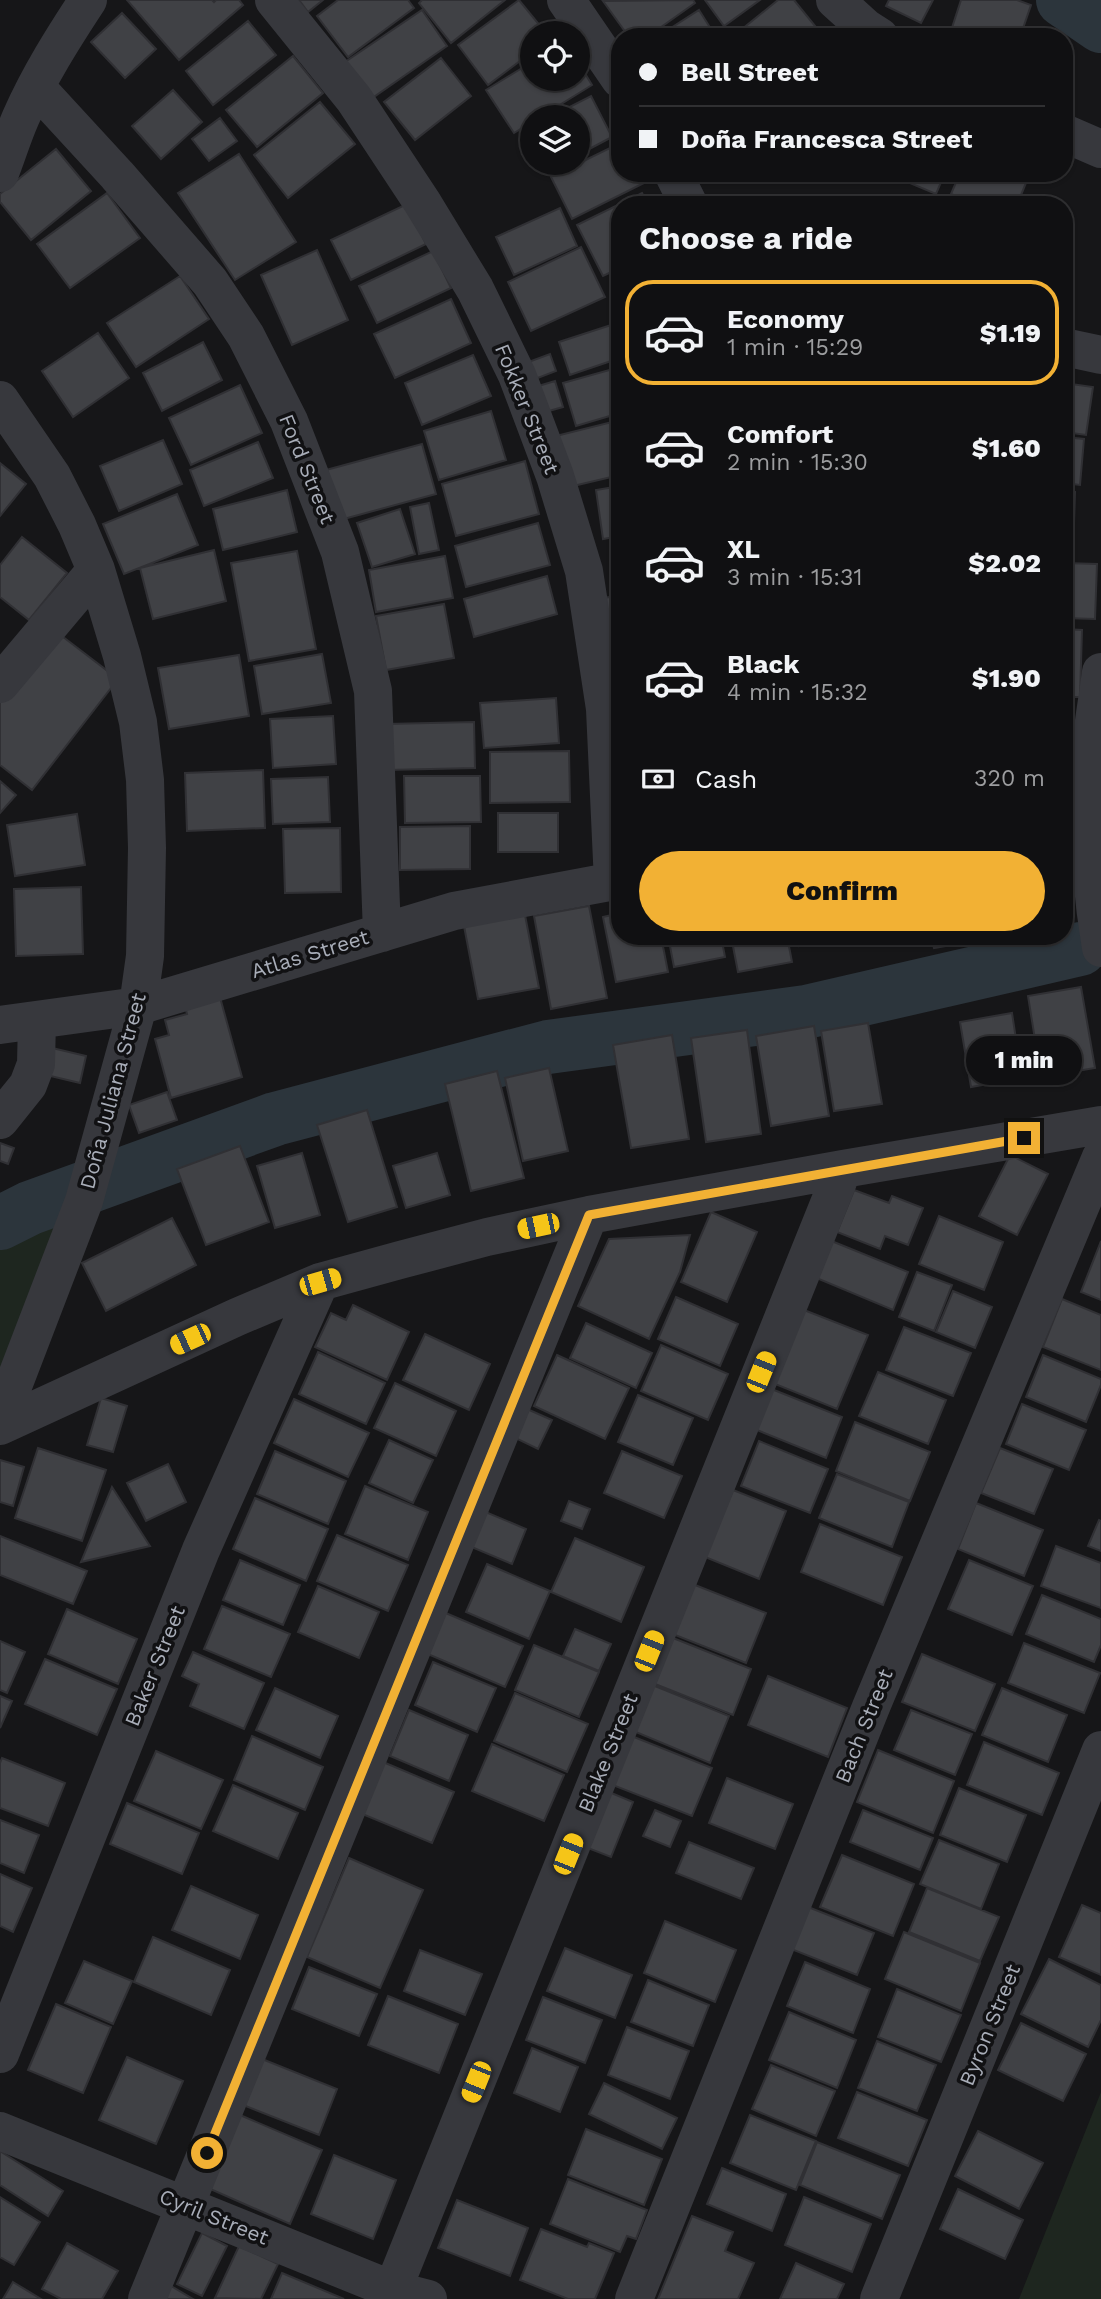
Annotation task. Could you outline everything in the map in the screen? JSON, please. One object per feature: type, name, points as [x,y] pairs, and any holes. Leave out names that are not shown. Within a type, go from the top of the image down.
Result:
[{"type":"street","points":[[0,173],[20,118],[61,41],[88,0]]},
{"type":"street","name":"Fokker Street","points":[[274,0],[354,99],[422,202],[475,289],[517,375],[555,476],[584,571],[605,709],[611,803]]},
{"type":"street","points":[[566,0],[611,66]]},
{"type":"street","points":[[835,0],[866,28]]},
{"type":"street","name":"Ford Street","points":[[36,87],[210,282],[246,336],[289,421],[340,552],[373,691],[382,933]]},
{"type":"street","points":[[1073,137],[1101,149]]},
{"type":"street","points":[[1073,349],[1101,355]]},
{"type":"street","name":"Doña Juliana Street","points":[[0,400],[52,476],[96,570],[122,656],[138,722],[145,780],[147,848],[145,956],[138,1006],[84,1201],[0,1423]]},
{"type":"street","points":[[0,684],[96,570]]},
{"type":"street","points":[[1101,672],[1085,798],[1092,895],[1101,948]]},
{"type":"street","name":"Atlas Street","points":[[18,1022],[138,1006],[454,911],[611,882]]},
{"type":"street","points":[[0,1119],[28,1084],[36,1065],[18,1022]]},
{"type":"street","points":[[0,1423],[320,1282],[487,1237],[589,1215],[1101,1125]]},
{"type":"street","name":"Bach Street","points":[[634,2299],[866,1720],[1101,1157]]},
{"type":"street","name":"Blake Street","points":[[403,2296],[843,1169]]},
{"type":"street","points":[[147,2299],[589,1215]]},
{"type":"street","name":"Baker Street","points":[[0,2054],[201,1549],[320,1282]]},
{"type":"street","name":"Byron Street","points":[[879,2299],[1101,1750]]},
{"type":"street","name":"Cyril Street","points":[[0,2130],[403,2296]]},
{"type":"shaded area","points":[[64,1207],[0,1373],[0,1241]]},
{"type":"shaded area","points":[[1101,2092],[1101,2299],[1019,2299]]},
{"type":"building","points":[[127,0],[239,0],[243,5],[179,60]]},
{"type":"building","points":[[299,0],[323,0],[308,12]]},
{"type":"building","points":[[338,0],[408,0],[414,8],[348,57],[317,16]]},
{"type":"building","points":[[422,0],[505,0],[451,43],[419,3]]},
{"type":"building","points":[[519,0],[536,21],[520,21],[520,61],[488,85],[458,45]]},
{"type":"building","points":[[693,0],[695,3],[660,28],[622,28],[603,1]]},
{"type":"building","points":[[705,0],[760,0],[724,26]]},
{"type":"building","points":[[778,0],[794,0],[817,28],[743,28]]},
{"type":"building","points":[[889,0],[933,0],[921,23],[886,6]]},
{"type":"building","points":[[961,0],[1017,0],[1031,5],[1023,28],[952,28]]},
{"type":"building","points":[[422,10],[447,46],[368,101],[342,64]]},
{"type":"building","points":[[699,10],[710,28],[671,28]]},
{"type":"building","points":[[122,13],[156,49],[125,78],[91,42]]},
{"type":"building","points":[[248,21],[276,55],[213,105],[186,71]]},
{"type":"building","points":[[293,56],[323,93],[257,147],[226,110]]},
{"type":"building","points":[[441,58],[471,96],[415,140],[384,102]]},
{"type":"building","points":[[520,69],[520,91],[582,91],[560,105],[520,105],[520,129],[514,133],[486,90]]},
{"type":"building","points":[[173,90],[202,122],[161,159],[132,126]]},
{"type":"building","points":[[591,96],[611,138],[590,149],[590,105],[573,105]]},
{"type":"building","points":[[320,102],[355,144],[288,198],[254,155]]},
{"type":"building","points":[[220,118],[237,141],[209,161],[192,139]]},
{"type":"building","points":[[611,147],[611,182],[644,183],[618,196],[611,196],[611,200],[572,219],[551,177],[590,175],[590,158]]},
{"type":"building","points":[[56,149],[91,191],[31,240],[0,202],[0,194]]},
{"type":"building","points":[[239,154],[296,242],[235,280],[178,193]]},
{"type":"building","points":[[907,182],[941,182],[936,194]]},
{"type":"building","points":[[956,182],[1026,182],[1021,196],[951,194]]},
{"type":"building","points":[[107,193],[140,238],[70,288],[37,244]]},
{"type":"building","points":[[407,204],[426,244],[351,280],[331,240]]},
{"type":"building","points":[[560,208],[577,246],[514,275],[496,237]]},
{"type":"building","points":[[611,208],[611,272],[603,276],[577,225]]},
{"type":"building","points":[[581,247],[605,297],[531,331],[508,282]]},
{"type":"building","points":[[317,250],[348,320],[292,345],[261,275]]},
{"type":"building","points":[[433,251],[451,288],[377,323],[359,286]]},
{"type":"building","points":[[180,276],[209,319],[136,367],[107,323]]},
{"type":"building","points":[[451,299],[471,343],[395,378],[374,334]]},
{"type":"building","points":[[611,325],[611,361],[570,375],[559,342]]},
{"type":"building","points":[[98,333],[129,378],[73,417],[42,371]]},
{"type":"building","points":[[203,342],[222,380],[162,411],[143,373]]},
{"type":"building","points":[[550,354],[556,371],[530,381],[523,364]]},
{"type":"building","points":[[473,355],[491,396],[422,425],[405,383]]},
{"type":"building","points":[[611,370],[611,416],[576,426],[563,383]]},
{"type":"building","points":[[555,381],[563,407],[542,413],[535,387]]},
{"type":"building","points":[[1073,384],[1093,387],[1086,435],[1073,433]]},
{"type":"building","points":[[240,385],[262,433],[191,465],[169,418]]},
{"type":"building","points":[[491,411],[506,460],[439,480],[424,431]]},
{"type":"building","points":[[611,422],[611,477],[569,487],[556,436]]},
{"type":"building","points":[[1073,438],[1084,439],[1080,485],[1073,484]]},
{"type":"building","points":[[163,440],[182,484],[119,511],[100,466]]},
{"type":"building","points":[[258,442],[273,478],[204,506],[190,470]]},
{"type":"building","points":[[422,444],[436,494],[340,520],[326,470]]},
{"type":"building","points":[[525,461],[539,514],[456,536],[442,484]]},
{"type":"building","points":[[0,463],[26,484],[0,516]]},
{"type":"building","points":[[611,488],[611,538],[603,539],[596,490]]},
{"type":"building","points":[[287,490],[297,532],[223,550],[213,509]]},
{"type":"building","points":[[1073,492],[1075,492],[1073,555]]},
{"type":"building","points":[[177,494],[198,545],[124,574],[103,524]]},
{"type":"building","points":[[429,503],[439,550],[419,554],[410,507]]},
{"type":"building","points":[[400,509],[415,554],[372,567],[357,523]]},
{"type":"building","points":[[538,523],[550,565],[466,587],[455,546]]},
{"type":"building","points":[[22,537],[67,573],[29,620],[0,597],[0,565]]},
{"type":"building","points":[[214,550],[226,601],[153,619],[140,568]]},
{"type":"building","points":[[297,551],[316,649],[249,661],[231,563]]},
{"type":"building","points":[[445,556],[453,598],[376,612],[369,570]]},
{"type":"building","points":[[1073,563],[1097,564],[1095,619],[1073,618]]},
{"type":"building","points":[[547,576],[557,614],[474,637],[464,599]]},
{"type":"building","points":[[611,597],[611,648],[608,648],[601,598]]},
{"type":"building","points":[[444,604],[454,658],[386,670],[376,616]]},
{"type":"building","points":[[54,630],[118,679],[32,790],[0,765],[0,700]]},
{"type":"building","points":[[1073,630],[1082,630],[1080,697],[1073,697]]},
{"type":"building","points":[[322,654],[331,703],[262,714],[254,666]]},
{"type":"building","points":[[239,655],[249,716],[169,729],[158,668]]},
{"type":"building","points":[[556,698],[559,743],[484,748],[480,703]]},
{"type":"building","points":[[333,716],[336,764],[273,768],[270,719]]},
{"type":"building","points":[[474,722],[475,768],[387,770],[386,724]]},
{"type":"building","points":[[569,751],[570,802],[490,803],[490,752]]},
{"type":"building","points":[[263,770],[265,828],[187,831],[185,773]]},
{"type":"building","points":[[404,776],[480,776],[481,822],[405,823]]},
{"type":"building","points":[[328,777],[330,822],[273,824],[271,779]]},
{"type":"building","points":[[0,781],[16,795],[0,813]]},
{"type":"building","points":[[498,813],[558,813],[558,852],[498,852]]},
{"type":"building","points":[[77,814],[85,865],[15,876],[7,825]]},
{"type":"building","points":[[470,826],[470,869],[400,870],[400,827]]},
{"type":"building","points":[[340,828],[341,892],[285,893],[283,829]]},
{"type":"building","points":[[81,887],[83,954],[16,956],[14,889]]},
{"type":"building","points":[[589,906],[607,998],[551,1009],[534,916]]},
{"type":"building","points":[[525,915],[539,988],[478,999],[464,926]]},
{"type":"building","points":[[611,915],[611,945],[663,945],[668,972],[616,982],[603,917]]},
{"type":"building","points":[[670,945],[723,945],[725,957],[674,967]]},
{"type":"building","points":[[733,945],[789,945],[792,962],[738,972]]},
{"type":"building","points":[[1081,987],[1095,1068],[1041,1077],[1028,996]]},
{"type":"building","points":[[218,990],[242,1077],[171,1098],[155,1039],[169,1035],[165,1020],[187,1014],[183,999]]},
{"type":"building","points":[[1012,1013],[1022,1078],[971,1087],[960,1022]]},
{"type":"building","points":[[868,1023],[882,1104],[834,1111],[821,1031]]},
{"type":"building","points":[[814,1026],[829,1116],[771,1126],[756,1036]]},
{"type":"building","points":[[747,1030],[761,1134],[706,1142],[691,1038]]},
{"type":"building","points":[[672,1035],[689,1139],[631,1148],[613,1045]]},
{"type":"building","points":[[48,1047],[86,1056],[80,1083],[42,1074]]},
{"type":"building","points":[[549,1068],[568,1151],[523,1161],[505,1078]]},
{"type":"building","points":[[497,1071],[524,1178],[471,1191],[445,1084]]},
{"type":"building","points":[[167,1092],[177,1120],[139,1133],[129,1105]]},
{"type":"building","points":[[367,1110],[397,1207],[348,1222],[317,1125]]},
{"type":"building","points":[[0,1143],[14,1148],[8,1164],[0,1161]]},
{"type":"building","points":[[240,1146],[269,1222],[206,1245],[177,1169]]},
{"type":"building","points":[[302,1153],[320,1215],[275,1228],[257,1166]]},
{"type":"building","points":[[437,1153],[450,1195],[406,1208],[393,1166]]},
{"type":"building","points":[[1010,1155],[1048,1174],[1017,1235],[979,1216]]},
{"type":"building","points":[[854,1190],[889,1203],[892,1196],[923,1208],[908,1245],[885,1236],[880,1249],[837,1232]]},
{"type":"building","points":[[711,1212],[757,1232],[727,1302],[681,1282]]},
{"type":"building","points":[[939,1216],[1003,1242],[984,1290],[919,1264]]},
{"type":"building","points":[[172,1218],[196,1265],[106,1311],[82,1263]]},
{"type":"building","points":[[690,1235],[680,1272],[649,1339],[578,1306],[609,1239]]},
{"type":"building","points":[[829,1240],[908,1272],[893,1310],[814,1277]]},
{"type":"building","points":[[1101,1241],[1101,1300],[1081,1292]]},
{"type":"building","points":[[917,1272],[952,1285],[934,1331],[899,1317]]},
{"type":"building","points":[[953,1291],[992,1307],[975,1348],[936,1332]]},
{"type":"building","points":[[676,1297],[738,1324],[720,1366],[658,1339]]},
{"type":"building","points":[[1062,1299],[1101,1315],[1101,1370],[1043,1347]]},
{"type":"building","points":[[353,1305],[409,1332],[387,1380],[315,1347],[331,1313],[346,1320]]},
{"type":"building","points":[[804,1310],[868,1335],[837,1409],[775,1384]]},
{"type":"building","points":[[586,1323],[652,1353],[636,1388],[570,1358]]},
{"type":"building","points":[[904,1327],[971,1353],[953,1396],[886,1370]]},
{"type":"building","points":[[425,1334],[490,1364],[469,1410],[403,1380]]},
{"type":"building","points":[[661,1345],[728,1374],[708,1420],[641,1391]]},
{"type":"building","points":[[318,1352],[385,1383],[366,1424],[299,1394]]},
{"type":"building","points":[[557,1355],[629,1388],[605,1439],[534,1406]]},
{"type":"building","points":[[1043,1355],[1101,1379],[1086,1422],[1026,1397]]},
{"type":"building","points":[[878,1372],[946,1400],[928,1444],[859,1416]]},
{"type":"building","points":[[395,1383],[456,1411],[436,1456],[374,1428]]},
{"type":"building","points":[[769,1388],[842,1417],[826,1458],[752,1428]]},
{"type":"building","points":[[638,1395],[693,1418],[673,1465],[618,1442]]},
{"type":"building","points":[[101,1398],[127,1406],[113,1452],[87,1445]]},
{"type":"building","points":[[294,1399],[369,1433],[348,1477],[274,1443]]},
{"type":"building","points":[[1022,1404],[1086,1430],[1069,1470],[1006,1444]]},
{"type":"building","points":[[518,1405],[552,1420],[538,1449],[505,1433]]},
{"type":"building","points":[[855,1422],[930,1452],[910,1501],[836,1471]]},
{"type":"building","points":[[389,1440],[433,1460],[413,1503],[369,1483]]},
{"type":"building","points":[[759,1441],[828,1469],[810,1513],[741,1486]]},
{"type":"building","points":[[38,1448],[106,1470],[82,1541],[15,1518]]},
{"type":"building","points":[[1000,1448],[1053,1469],[1034,1514],[981,1493]]},
{"type":"building","points":[[275,1451],[346,1481],[328,1524],[257,1494]]},
{"type":"building","points":[[622,1451],[682,1476],[664,1518],[604,1493]]},
{"type":"building","points":[[0,1460],[24,1467],[13,1506],[0,1502]]},
{"type":"building","points":[[168,1464],[186,1502],[146,1521],[127,1483]]},
{"type":"building","points":[[837,1474],[909,1502],[892,1547],[819,1518]]},
{"type":"building","points":[[365,1486],[428,1512],[408,1560],[345,1534]]},
{"type":"building","points":[[112,1487],[150,1546],[81,1562]]},
{"type":"building","points":[[733,1490],[786,1511],[759,1579],[705,1557]]},
{"type":"building","points":[[255,1498],[328,1529],[306,1581],[233,1549]]},
{"type":"building","points":[[569,1501],[590,1509],[582,1529],[561,1521]]},
{"type":"building","points":[[976,1503],[1043,1530],[1024,1576],[958,1549]]},
{"type":"building","points":[[476,1508],[526,1529],[512,1564],[462,1543]]},
{"type":"building","points":[[1099,1520],[1101,1521],[1101,1551],[1088,1546]]},
{"type":"building","points":[[820,1524],[902,1557],[883,1605],[801,1572]]},
{"type":"building","points":[[337,1535],[408,1565],[388,1611],[317,1581]]},
{"type":"building","points":[[0,1536],[87,1571],[73,1604],[0,1575]]},
{"type":"building","points":[[575,1538],[644,1567],[621,1622],[551,1592]]},
{"type":"building","points":[[1056,1546],[1101,1563],[1101,1608],[1041,1586]]},
{"type":"building","points":[[240,1560],[300,1585],[283,1625],[223,1600]]},
{"type":"building","points":[[969,1560],[1033,1586],[1012,1635],[948,1609]]},
{"type":"building","points":[[487,1564],[550,1591],[529,1639],[466,1612]]},
{"type":"building","points":[[690,1583],[766,1613],[746,1663],[670,1633]]},
{"type":"building","points":[[318,1586],[379,1612],[359,1658],[298,1632]]},
{"type":"building","points":[[1042,1595],[1101,1619],[1101,1645],[1094,1662],[1026,1634]]},
{"type":"building","points":[[222,1606],[290,1634],[271,1677],[204,1649]]},
{"type":"building","points":[[434,1608],[523,1646],[505,1687],[416,1649]]},
{"type":"building","points":[[67,1609],[137,1639],[118,1684],[48,1654]]},
{"type":"building","points":[[575,1629],[611,1644],[599,1671],[563,1656]]},
{"type":"building","points":[[673,1638],[751,1669],[733,1715],[655,1684]]},
{"type":"building","points":[[0,1641],[25,1652],[7,1693],[0,1690]]},
{"type":"building","points":[[1024,1643],[1100,1673],[1084,1713],[1008,1683]]},
{"type":"building","points":[[534,1645],[599,1672],[579,1717],[515,1690]]},
{"type":"building","points":[[193,1652],[264,1683],[244,1729],[190,1706],[199,1684],[182,1676]]},
{"type":"building","points":[[922,1654],[995,1684],[975,1731],[902,1702]]},
{"type":"building","points":[[45,1659],[117,1689],[97,1735],[25,1704]]},
{"type":"building","points":[[433,1662],[496,1688],[477,1732],[415,1705]]},
{"type":"building","points":[[768,1676],[847,1708],[828,1757],[748,1725]]},
{"type":"building","points":[[650,1684],[729,1716],[710,1763],[631,1730]]},
{"type":"building","points":[[275,1688],[338,1716],[320,1758],[256,1730]]},
{"type":"building","points":[[1002,1688],[1067,1715],[1048,1762],[982,1735]]},
{"type":"building","points":[[515,1693],[588,1724],[567,1772],[494,1741]]},
{"type":"building","points":[[0,1696],[12,1701],[0,1728]]},
{"type":"building","points":[[409,1710],[468,1735],[449,1781],[390,1756]]},
{"type":"building","points":[[911,1710],[972,1734],[955,1775],[894,1750]]},
{"type":"building","points":[[629,1735],[712,1768],[692,1816],[610,1784]]},
{"type":"building","points":[[252,1736],[323,1767],[305,1810],[234,1780]]},
{"type":"building","points":[[984,1742],[1059,1773],[1042,1815],[967,1785]]},
{"type":"building","points":[[492,1744],[564,1775],[544,1821],[472,1791]]},
{"type":"building","points":[[878,1750],[954,1781],[933,1833],[857,1802]]},
{"type":"building","points":[[156,1751],[223,1780],[201,1829],[134,1801]]},
{"type":"building","points":[[2,1758],[65,1783],[48,1826],[0,1808]]},
{"type":"building","points":[[376,1759],[454,1792],[432,1843],[355,1811]]},
{"type":"building","points":[[727,1778],[793,1804],[775,1849],[709,1823]]},
{"type":"building","points":[[233,1785],[298,1813],[278,1859],[213,1831]]},
{"type":"building","points":[[959,1788],[1026,1815],[1007,1862],[940,1835]]},
{"type":"building","points":[[602,1789],[633,1802],[611,1857],[580,1845]]},
{"type":"building","points":[[127,1803],[199,1833],[182,1874],[110,1844]]},
{"type":"building","points":[[655,1810],[681,1821],[670,1847],[643,1836]]},
{"type":"building","points":[[863,1810],[933,1838],[920,1870],[850,1842]]},
{"type":"building","points":[[0,1820],[39,1835],[24,1873],[0,1863]]},
{"type":"building","points":[[939,1840],[999,1864],[981,1909],[920,1884]]},
{"type":"building","points":[[689,1842],[754,1868],[741,1899],[676,1873]]},
{"type":"building","points":[[842,1855],[914,1884],[893,1936],[820,1907]]},
{"type":"building","points":[[349,1858],[423,1890],[380,1988],[307,1957]]},
{"type":"building","points":[[0,1874],[32,1888],[13,1932],[0,1926]]},
{"type":"building","points":[[191,1886],[258,1915],[240,1959],[172,1930]]},
{"type":"building","points":[[927,1888],[999,1917],[980,1961],[909,1932]]},
{"type":"building","points":[[803,1905],[874,1933],[857,1975],[786,1947]]},
{"type":"building","points":[[1082,1905],[1101,1913],[1101,1975],[1059,1957]]},
{"type":"building","points":[[665,1921],[736,1950],[715,2002],[644,1973]]},
{"type":"building","points":[[904,1932],[980,1963],[961,2011],[885,1979]]},
{"type":"building","points":[[153,1937],[230,1970],[211,2015],[134,1982]]},
{"type":"building","points":[[565,1948],[632,1975],[615,2018],[547,1991]]},
{"type":"building","points":[[420,1950],[482,1974],[465,2015],[404,1991]]},
{"type":"building","points":[[1049,1959],[1101,1985],[1101,2020],[1088,2047],[1021,2014]]},
{"type":"building","points":[[84,1961],[132,1981],[113,2024],[65,2003]]},
{"type":"building","points":[[805,1962],[870,1989],[853,2033],[787,2006]]},
{"type":"building","points":[[309,1967],[377,1994],[359,2036],[292,2009]]},
{"type":"building","points":[[648,1980],[709,2005],[693,2046],[631,2022]]},
{"type":"building","points":[[897,1989],[961,2015],[941,2062],[878,2037]]},
{"type":"building","points":[[388,1996],[458,2024],[439,2073],[368,2045]]},
{"type":"building","points":[[543,1997],[602,2020],[585,2063],[526,2040]]},
{"type":"building","points":[[56,2004],[111,2027],[83,2093],[28,2070]]},
{"type":"building","points":[[789,2012],[856,2040],[837,2088],[769,2060]]},
{"type":"building","points":[[1021,2023],[1086,2054],[1063,2101],[998,2070]]},
{"type":"building","points":[[627,2027],[689,2051],[670,2099],[608,2075]]},
{"type":"building","points":[[877,2041],[936,2065],[917,2111],[858,2088]]},
{"type":"building","points":[[532,2048],[578,2067],[560,2112],[514,2093]]},
{"type":"building","points":[[127,2057],[183,2081],[156,2144],[99,2120]]},
{"type":"building","points":[[262,2059],[337,2089],[319,2135],[243,2105]]},
{"type":"building","points":[[771,2065],[835,2091],[816,2136],[752,2109]]},
{"type":"building","points":[[604,2083],[677,2118],[662,2149],[589,2114]]},
{"type":"building","points":[[857,2092],[927,2120],[908,2166],[838,2138]]},
{"type":"building","points":[[240,2115],[322,2150],[290,2224],[208,2188]]},
{"type":"building","points":[[750,2115],[816,2141],[796,2190],[730,2163]]},
{"type":"building","points":[[586,2129],[662,2159],[644,2205],[568,2175]]},
{"type":"building","points":[[978,2131],[1043,2163],[1019,2209],[955,2176]]},
{"type":"building","points":[[817,2142],[900,2175],[882,2219],[800,2185]]},
{"type":"building","points":[[0,2151],[63,2191],[48,2216],[0,2185]]},
{"type":"building","points":[[334,2155],[396,2180],[373,2239],[311,2214]]},
{"type":"building","points":[[722,2168],[786,2194],[772,2231],[707,2204]]},
{"type":"building","points":[[568,2179],[647,2210],[636,2239],[627,2236],[620,2252],[550,2224]]},
{"type":"building","points":[[958,2189],[1023,2220],[1005,2259],[940,2229]]},
{"type":"building","points":[[0,2197],[40,2222],[14,2265],[0,2257]]},
{"type":"building","points":[[804,2197],[871,2224],[852,2272],[785,2245]]},
{"type":"building","points":[[457,2200],[528,2228],[510,2276],[438,2248]]},
{"type":"building","points":[[692,2216],[733,2232],[725,2251],[754,2263],[738,2299],[658,2299]]},
{"type":"building","points":[[541,2229],[587,2247],[589,2243],[614,2253],[595,2299],[568,2299],[520,2280]]},
{"type":"building","points":[[202,2233],[227,2246],[202,2296],[177,2284]]},
{"type":"building","points":[[67,2243],[118,2271],[102,2299],[61,2299],[42,2289]]},
{"type":"building","points":[[239,2246],[278,2264],[261,2299],[215,2298]]},
{"type":"building","points":[[796,2263],[844,2284],[837,2299],[780,2299]]},
{"type":"building","points":[[282,2273],[344,2299],[271,2299]]},
{"type":"building","points":[[13,2282],[41,2299],[3,2299]]},
{"type":"building","points":[[171,2286],[193,2299],[164,2299]]},
{"type":"waterway","points":[[1063,0],[1101,26]]},
{"type":"waterway","points":[[0,1223],[30,1208],[275,1119],[548,1047],[806,1012],[1080,949]]},
{"type":"route","points":[[207,2153],[589,1215],[1024,1138]]}]
